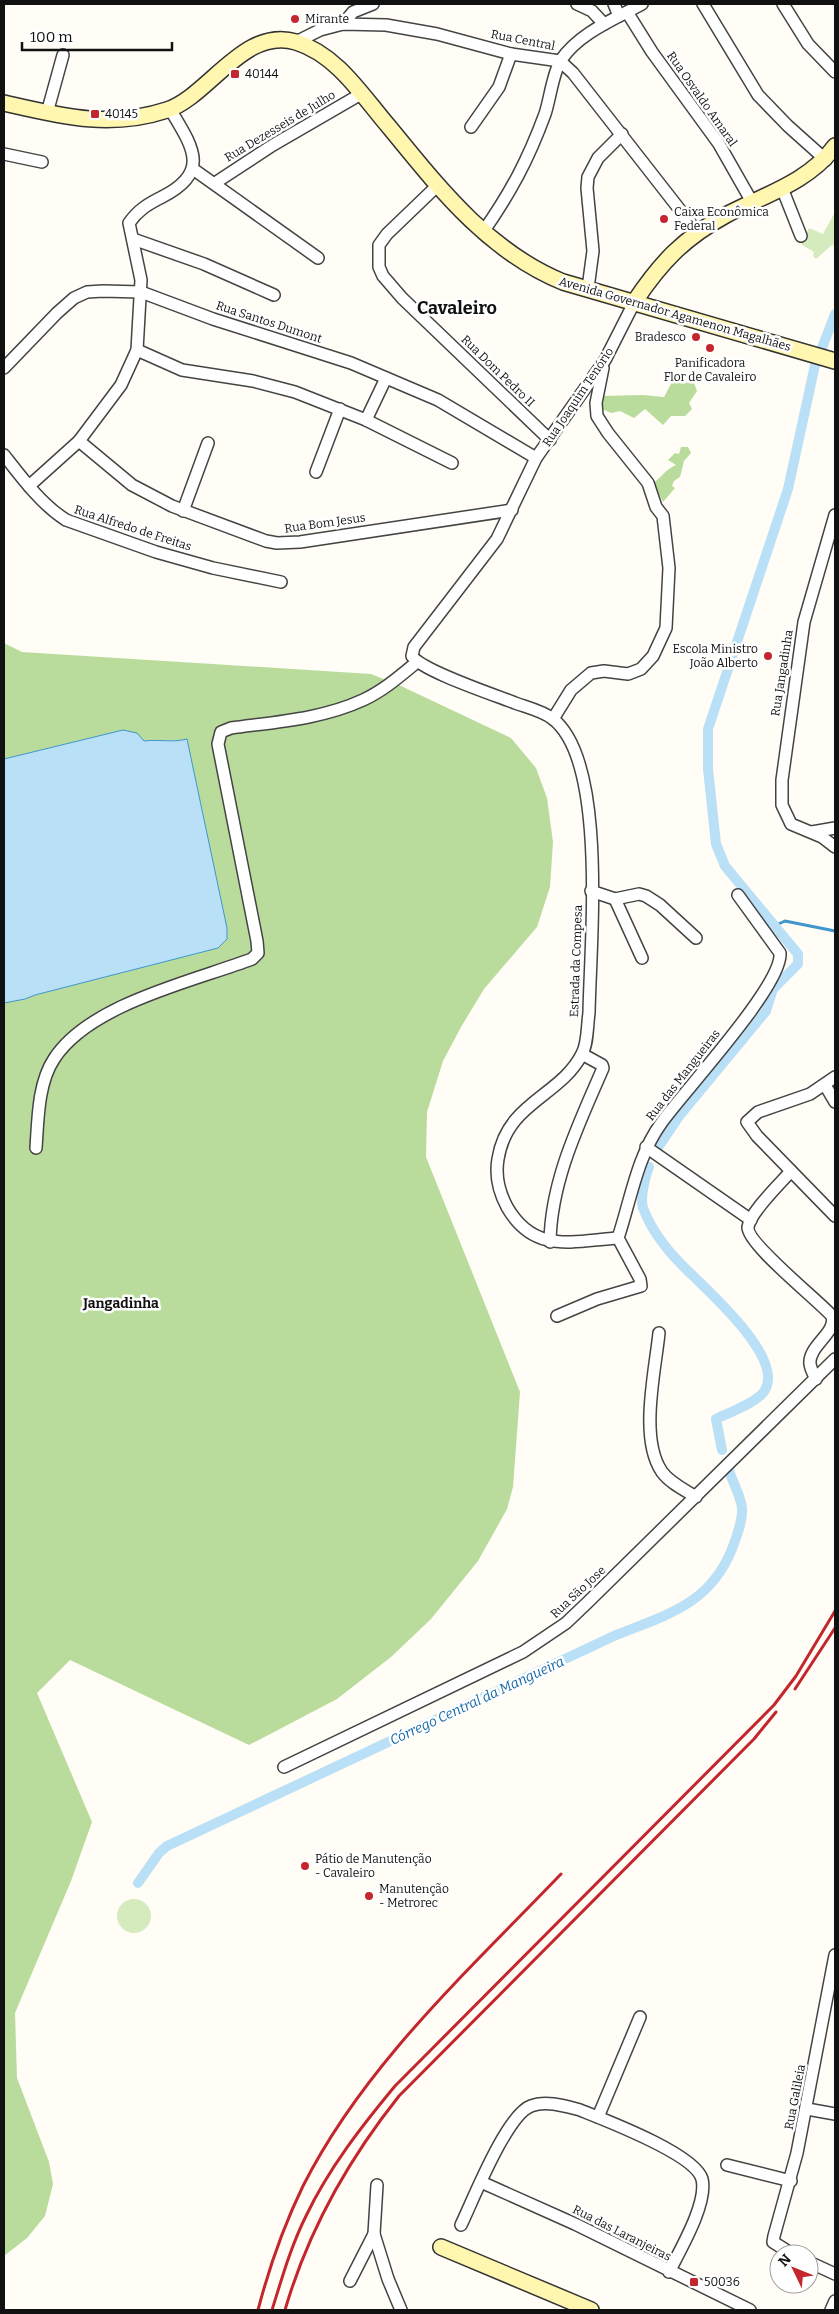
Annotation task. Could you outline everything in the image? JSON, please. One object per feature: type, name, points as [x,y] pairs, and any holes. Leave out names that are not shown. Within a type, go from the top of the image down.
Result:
[{"type":"main road","name":"Avenida Governador Agamenon Magalhães","points":[[4,103],[47,113],[93,120],[118,120],[170,109],[251,49],[269,42],[284,40],[296,42],[325,57],[340,69],[438,184],[483,232],[510,253],[543,274],[835,361]]},
{"type":"main road","name":"Rua Joaquim Tenório","points":[[635,302],[662,262],[698,233],[752,202],[807,174],[826,160],[835,146]]},
{"type":"main road","points":[[441,2248],[591,2310]]},
{"type":"street","points":[[343,24],[354,12],[373,4]]},
{"type":"street","points":[[577,4],[592,11],[604,24]]},
{"type":"street","name":"Rua Osvaldo Amaral","points":[[614,4],[715,138],[752,202]]},
{"type":"street","points":[[483,232],[503,203],[528,159],[549,103],[560,61],[576,44],[604,24],[642,4]]},
{"type":"street","points":[[703,4],[758,95],[788,126],[826,160]]},
{"type":"street","points":[[783,4],[808,44],[835,72]]},
{"type":"street","name":"Rua Central","points":[[296,42],[320,30],[343,24],[411,28],[511,54],[560,61],[573,73],[622,134],[698,233]]},
{"type":"street","points":[[471,126],[499,87],[511,54]]},
{"type":"street","points":[[47,113],[63,55]]},
{"type":"street","name":"Rua Dezesseis de Julho","points":[[215,183],[273,145],[361,94]]},
{"type":"street","points":[[29,486],[79,441],[121,385],[137,350],[141,292],[140,267],[129,223],[136,212],[178,188],[193,169],[195,159],[192,145],[170,109]]},
{"type":"street","points":[[588,288],[593,251],[586,188],[588,177],[598,158],[622,134]]},
{"type":"street","points":[[4,154],[42,162]]},
{"type":"street","points":[[193,169],[318,258]]},
{"type":"street","name":"Rua Dom Pedro II","points":[[438,184],[386,234],[379,245],[379,267],[383,276],[402,298],[550,440]]},
{"type":"street","points":[[782,188],[801,236]]},
{"type":"street","points":[[133,238],[204,264],[274,295]]},
{"type":"street","name":"Rua Santos Dumont","points":[[6,362],[74,298],[88,292],[141,292],[196,314],[351,363],[438,400],[536,458]]},
{"type":"street","name":"Rua Joaquim Tenório","points":[[415,659],[414,647],[487,554],[512,510],[536,458],[605,360],[635,302]]},
{"type":"street","points":[[137,350],[182,370],[275,386],[340,409],[452,463]]},
{"type":"street","points":[[553,719],[571,690],[591,673],[604,671],[628,674],[641,669],[653,656],[666,628],[669,568],[663,516],[656,507],[648,483],[601,424],[597,416],[597,395],[605,360]]},
{"type":"street","points":[[366,420],[386,378]]},
{"type":"street","points":[[316,472],[340,409]]},
{"type":"street","name":"Rua Bom Jesus","points":[[79,441],[132,485],[158,500],[266,541],[287,544],[512,510]]},
{"type":"street","points":[[183,511],[208,443]]},
{"type":"street","name":"Rua Alfredo de Freitas","points":[[4,455],[29,486],[55,513],[77,526],[213,568],[281,582]]},
{"type":"street","name":"Rua Jangadinha","points":[[835,515],[804,622],[784,752],[782,780],[782,805],[791,824],[835,848]]},
{"type":"street","points":[[36,1148],[44,1086],[54,1059],[71,1040],[95,1020],[167,988],[252,959],[258,953],[258,941],[218,744],[221,732],[231,728],[316,716],[344,708],[364,700],[386,687],[415,659]]},
{"type":"street","name":"Estrada da Compesa","points":[[415,659],[553,719],[567,736],[578,756],[584,778],[592,829],[589,1013],[582,1054]]},
{"type":"street","points":[[806,831],[835,828]]},
{"type":"street","points":[[591,891],[615,899],[639,894],[646,896],[660,905],[696,938]]},
{"type":"street","name":"Rua das Mangueiras","points":[[618,1238],[646,1147],[662,1122],[731,1038],[779,967],[780,953],[738,895]]},
{"type":"street","points":[[615,899],[642,958]]},
{"type":"street","points":[[550,1242],[550,1219],[559,1179],[602,1068],[602,1065],[582,1054],[562,1078],[523,1111],[510,1125],[500,1146],[497,1167],[498,1184],[502,1198],[520,1226],[533,1236],[550,1242],[618,1238],[640,1279],[641,1286],[597,1299],[557,1316]]},
{"type":"street","points":[[835,1077],[810,1094],[758,1112],[747,1122],[757,1136],[835,1216]]},
{"type":"street","points":[[825,1085],[835,1102]]},
{"type":"street","points":[[646,1147],[751,1220]]},
{"type":"street","points":[[791,1172],[751,1220],[748,1227],[749,1234],[754,1241],[832,1316],[832,1325],[811,1357],[810,1363],[816,1379]]},
{"type":"street","points":[[659,1333],[652,1410],[652,1447],[663,1474],[696,1497]]},
{"type":"street","name":"Rua São Jose","points":[[284,1767],[488,1670],[548,1637],[580,1610],[835,1359]]},
{"type":"street","name":"Rua Galileia","points":[[776,2244],[773,2242],[791,2181],[807,2109],[835,1955]]},
{"type":"street","points":[[598,2117],[640,2018]]},
{"type":"street","points":[[462,2225],[481,2182],[515,2118],[524,2109],[540,2104],[566,2106],[598,2117],[674,2152],[697,2170],[702,2179],[702,2193],[694,2219],[669,2272]]},
{"type":"street","points":[[807,2109],[835,2114]]},
{"type":"street","points":[[727,2165],[791,2181]]},
{"type":"street","name":"Rua das Laranjeiras","points":[[481,2182],[583,2228],[669,2272],[750,2310]]},
{"type":"street","points":[[376,2185],[374,2234],[388,2279],[401,2310]]},
{"type":"street","points":[[350,2281],[374,2234]]},
{"type":"street","points":[[819,2267],[835,2274]]},
{"type":"street","points":[[831,2310],[835,2301]]},
{"type":"green space","points":[[835,212],[835,253],[833,244],[816,259],[813,256],[814,252],[801,244],[809,228],[823,234]]},
{"type":"green space","points":[[672,382],[694,383],[697,391],[689,403],[692,409],[685,416],[671,416],[663,425],[645,409],[634,418],[620,411],[611,413],[602,409],[601,396],[643,395],[664,397]]},
{"type":"green space","points":[[681,447],[688,447],[691,453],[684,461],[680,477],[674,481],[672,486],[675,488],[663,502],[653,483],[676,465],[668,460],[675,453],[679,454]]},
{"type":"green space","points":[[4,643],[22,652],[371,674],[401,686],[511,738],[536,768],[547,798],[553,842],[550,887],[537,927],[484,989],[461,1027],[443,1061],[427,1112],[426,1157],[520,1392],[513,1487],[507,1509],[478,1561],[431,1619],[391,1657],[337,1699],[249,1745],[70,1660],[37,1693],[92,1822],[71,1881],[15,2013],[17,2078],[49,2162],[53,2184],[45,2216],[27,2238],[4,2256]]},
{"type":"green space","points":[[134,1899],[141,1900],[146,1904],[150,1909],[150,1923],[146,1928],[141,1932],[134,1933],[127,1932],[122,1928],[118,1923],[117,1916],[118,1909],[122,1904],[127,1900]]},
{"type":"water","points":[[123,730],[137,733],[144,741],[187,739],[227,928],[227,939],[218,948],[4,1003],[4,759]]},
{"type":"waterway","name":"Córrego Central da Mangueira","points":[[822,348],[835,314]]},
{"type":"waterway","name":"Córrego Central da Mangueira","points":[[655,1152],[680,1115],[766,1011],[773,989],[798,964],[798,954],[725,866],[716,844],[708,769],[708,729],[788,489],[815,365]]},
{"type":"waterway","points":[[774,926],[785,921],[835,931]]},
{"type":"waterway","name":"Córrego Central da Mangueira","points":[[649,1167],[642,1199],[643,1208],[650,1224],[671,1253],[723,1305],[753,1341],[763,1359],[768,1376],[765,1390],[756,1399],[716,1419],[722,1450]]},
{"type":"waterway","name":"Córrego Central da Mangueira","points":[[138,1883],[159,1853],[167,1846],[616,1635],[653,1621],[685,1605],[712,1583],[723,1568],[739,1529],[742,1513],[741,1503],[728,1468]]},
{"type":"railway","points":[[272,2310],[287,2262],[315,2198],[346,2148],[382,2101],[774,1705],[796,1676],[835,1611]]},
{"type":"railway","points":[[795,1689],[835,1628]]},
{"type":"railway","points":[[285,2310],[305,2252],[332,2197],[363,2145],[399,2096],[754,1739],[776,1712]]},
{"type":"railway","points":[[258,2310],[289,2216],[303,2186],[328,2142],[356,2100],[387,2059],[420,2021],[561,1874]]},
{"type":"place","name":"Mirante","points":[[295,19]]},
{"type":"place","name":"40144","points":[[235,74]]},
{"type":"place","name":"40145","points":[[95,114]]},
{"type":"place","name":"Caixa Econômica Federal","points":[[664,219]]},
{"type":"place","name":"Bradesco","points":[[696,337]]},
{"type":"place","name":"Panificadora Flor de Cavaleiro","points":[[710,348]]},
{"type":"place","name":"Escola Ministro João Alberto","points":[[768,656]]},
{"type":"place","name":"Pátio de Manutenção - Cavaleiro","points":[[305,1866]]},
{"type":"place","name":"Manutenção - Metrorec","points":[[369,1896]]},
{"type":"place","name":"50036","points":[[694,2282]]},
{"type":"district","name":"Cavaleiro","points":[[457,308]]},
{"type":"district","name":"Jangadinha","points":[[121,1303]]}]
